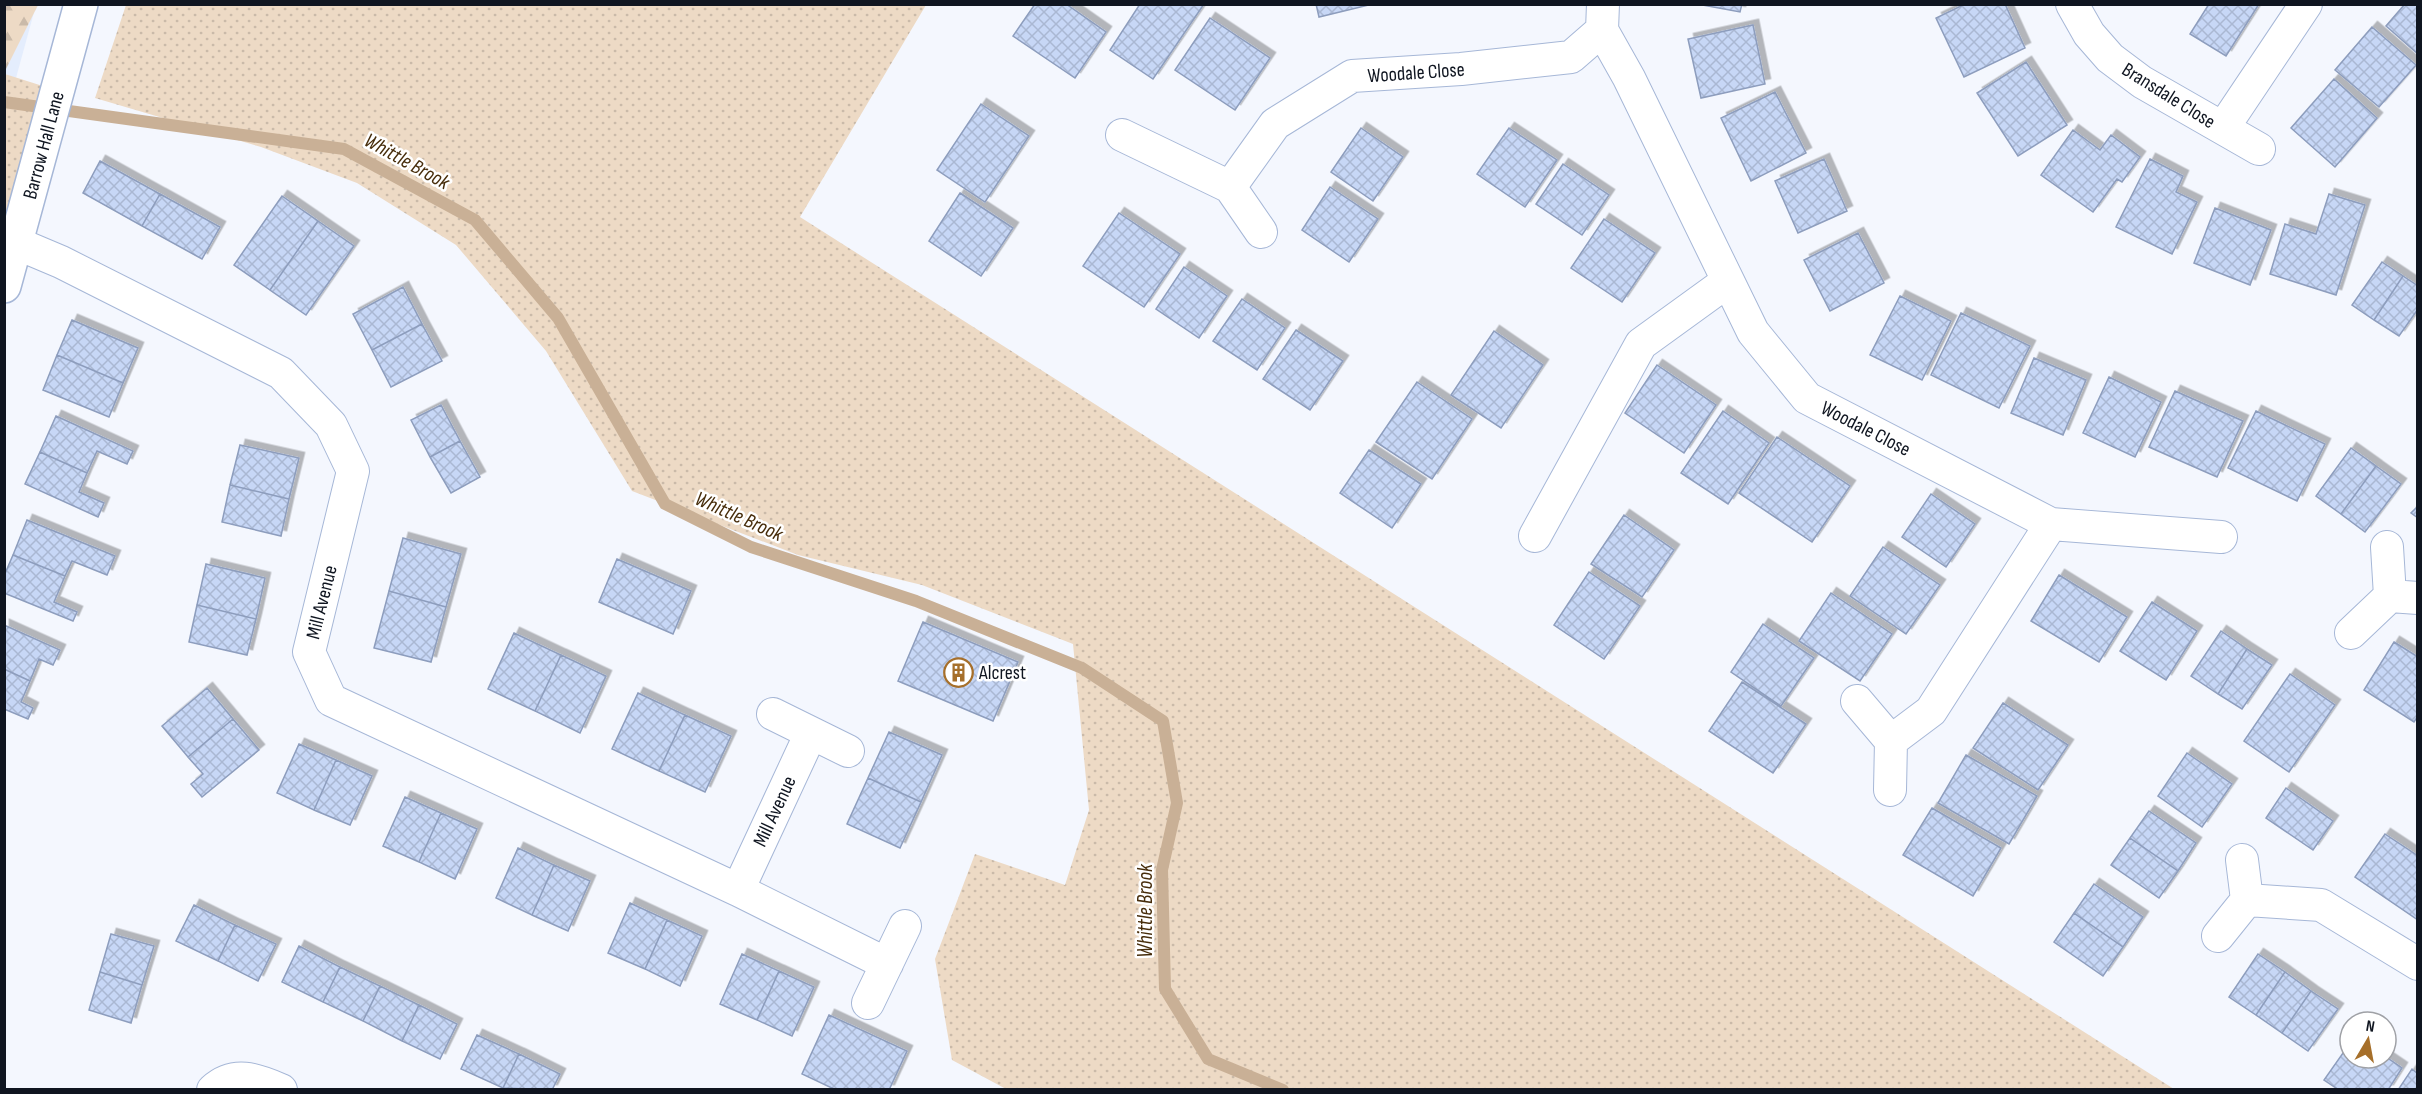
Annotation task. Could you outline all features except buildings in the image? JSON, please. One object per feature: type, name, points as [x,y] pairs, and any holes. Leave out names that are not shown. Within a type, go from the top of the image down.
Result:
[{"type":"street","name":"Barrow Hall Lane","points":[[4,286],[81,4]]},
{"type":"street","name":"Bransdale Close","points":[[2072,4],[2089,33],[2110,58],[2142,82],[2259,149]]},
{"type":"street","name":"Bransdale Close","points":[[2223,128],[2306,4]]},
{"type":"street","name":"Woodale Close","points":[[1230,187],[1275,124],[1352,76],[1461,69],[1571,57],[1603,17],[1629,78],[1753,332],[1807,398],[2051,524],[2221,537]]},
{"type":"street","points":[[1122,135],[1230,187],[1261,232]]},
{"type":"street","name":"Mill Avenue","points":[[16,243],[61,262],[281,373],[331,425],[353,471],[309,652],[331,700],[738,890],[887,964]]},
{"type":"street","points":[[1535,537],[1641,344],[1728,281]]},
{"type":"street","points":[[1891,741],[1931,711],[2051,524]]},
{"type":"street","points":[[2351,633],[2404,597],[2387,547]]},
{"type":"street","points":[[1857,701],[1891,741],[1890,790]]},
{"type":"street","points":[[773,714],[848,751]]},
{"type":"street","name":"Mill Avenue","points":[[738,890],[811,733]]},
{"type":"street","points":[[2218,936],[2247,900],[2242,860]]},
{"type":"street","points":[[2247,900],[2321,905],[2418,964]]},
{"type":"street","points":[[868,1003],[905,926]]},
{"type":"street","points":[[213,1089],[220,1083],[237,1076],[281,1089]]},
{"type":"shaded area","points":[[4,5],[36,5],[16,78],[5,74]]},
{"type":"green space","points":[[4,5],[38,5],[5,71]]},
{"type":"green space","points":[[126,5],[926,5],[800,217],[2174,1089],[1006,1089],[952,1060],[935,959],[975,854],[1065,885],[1089,810],[1073,644],[922,585],[798,555],[632,491],[546,351],[456,245],[357,183],[261,147],[95,98]]},
{"type":"green space","points":[[5,74],[49,88],[5,232]]},
{"type":"waterway","name":"Whittle Brook","points":[[4,102],[344,149],[475,220],[558,318],[665,504],[751,547],[916,601],[1082,668],[1163,721],[1177,803],[1162,870],[1165,989],[1208,1059],[1283,1090]]},
{"type":"place","name":"Alcrest","points":[[958,672]]}]
